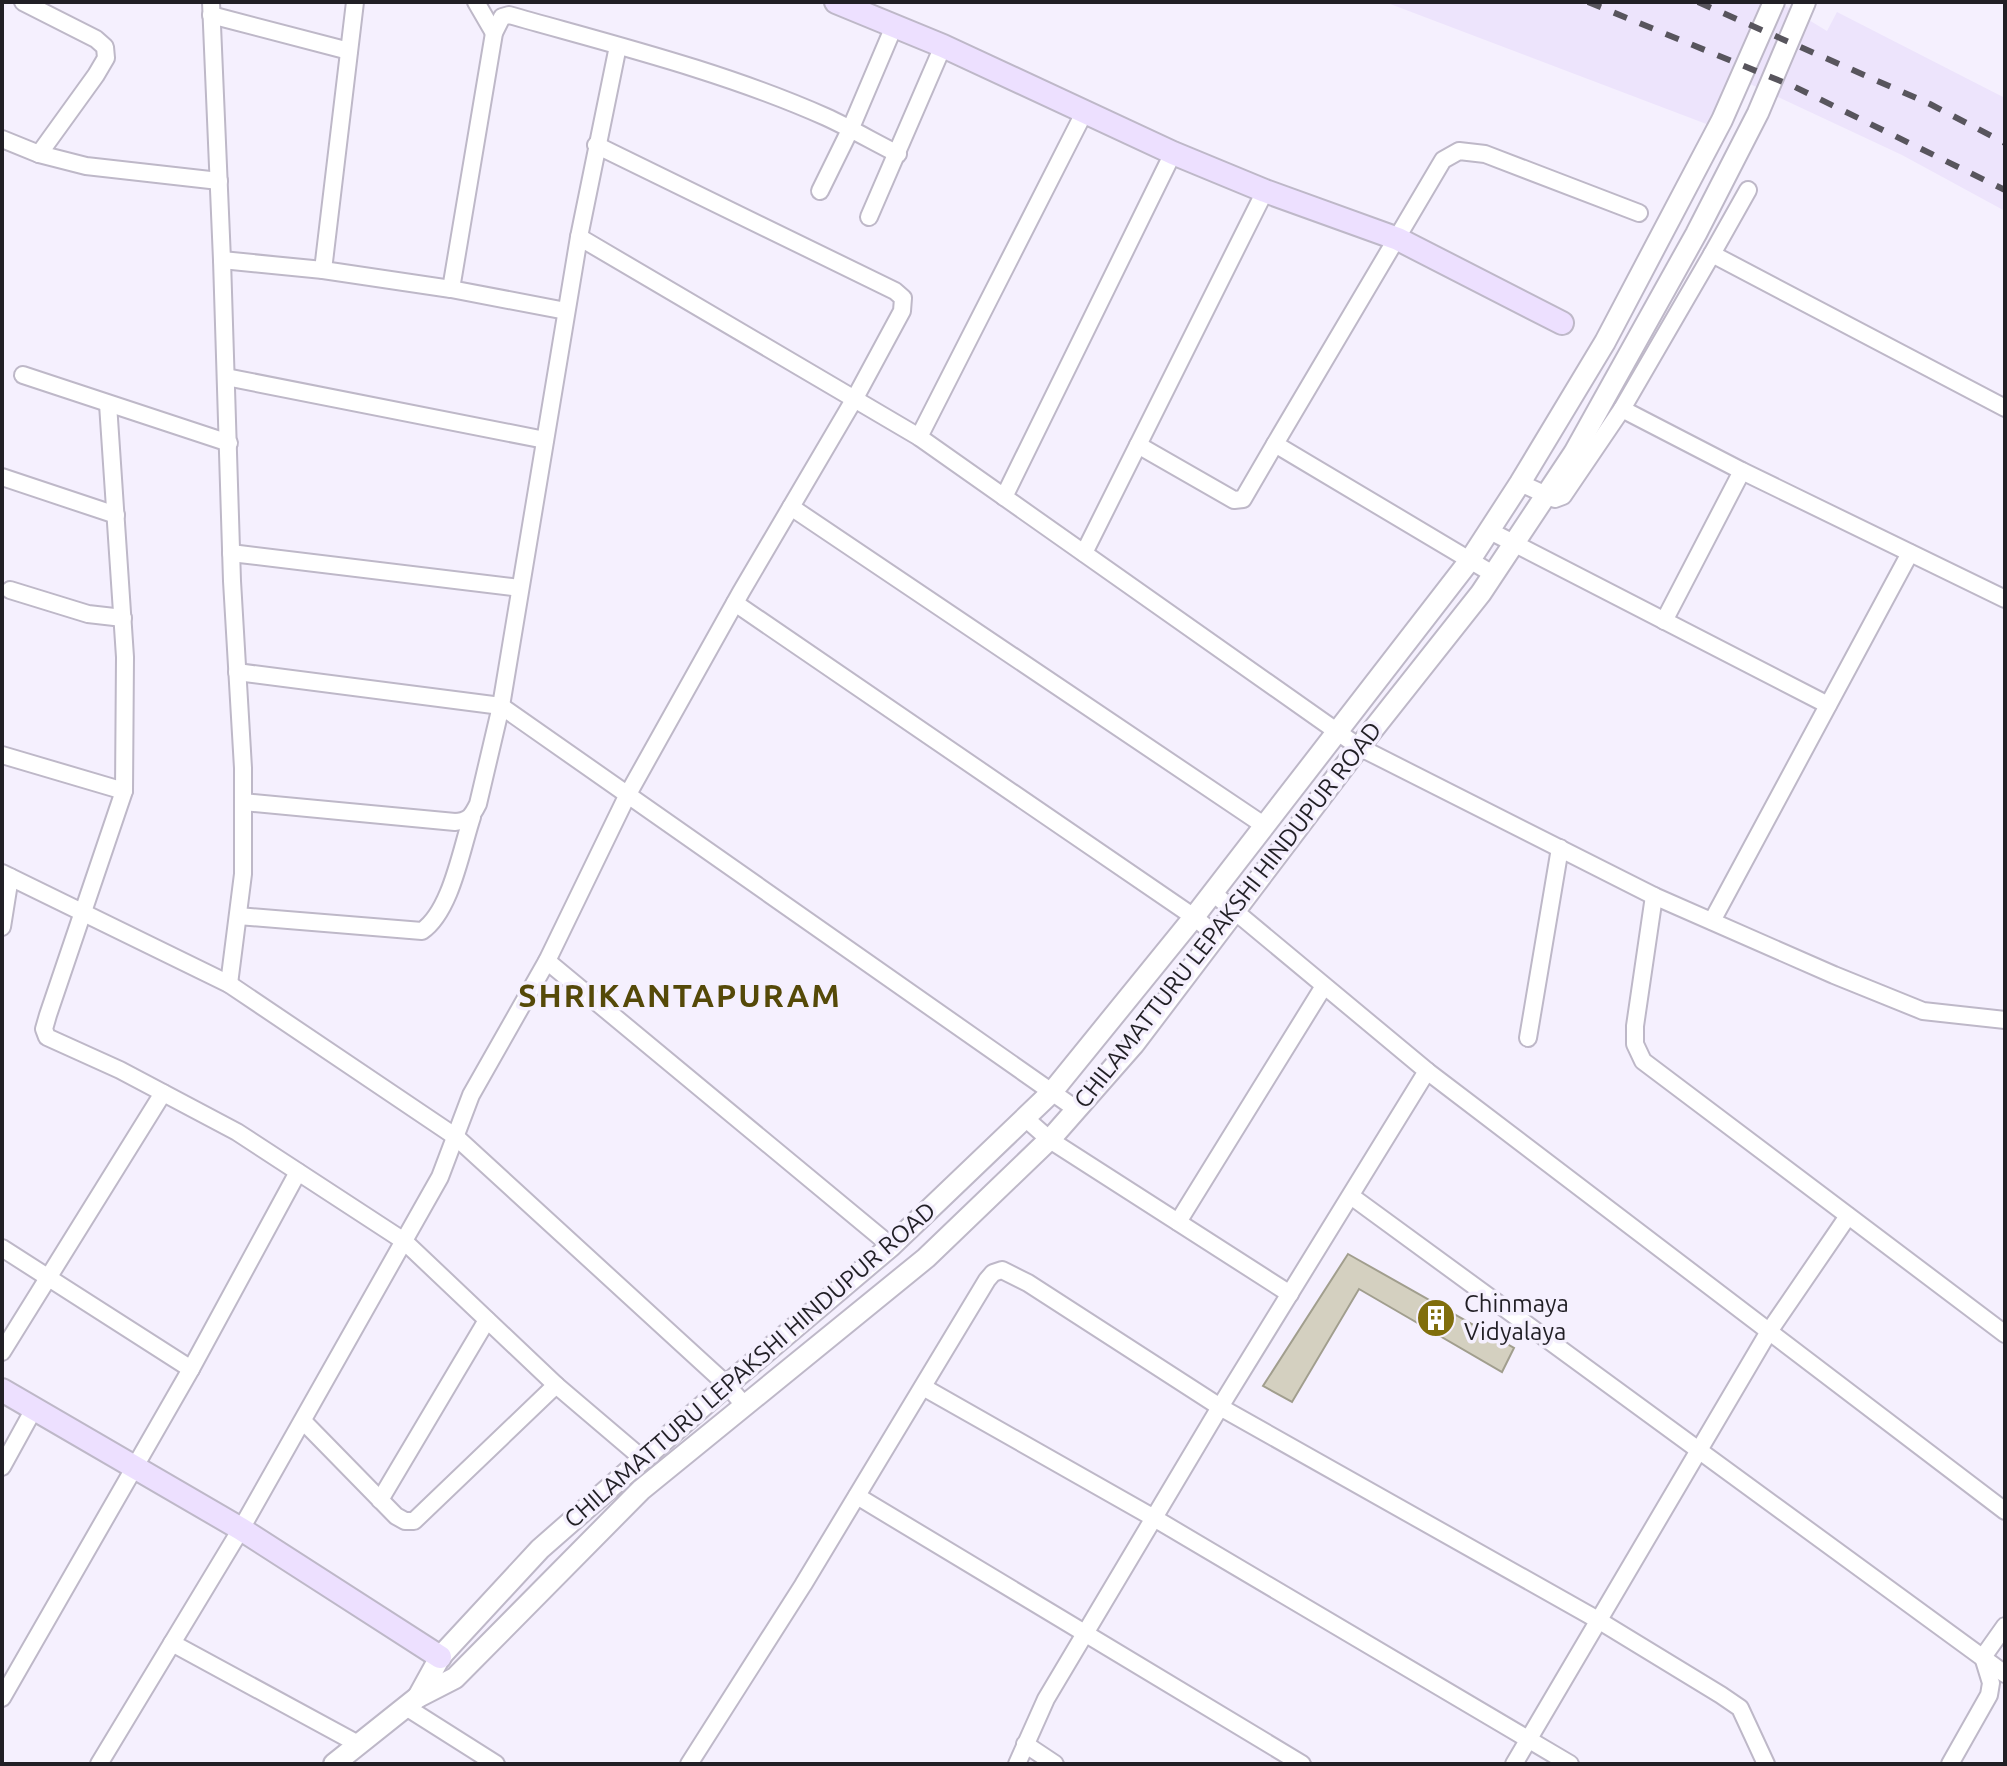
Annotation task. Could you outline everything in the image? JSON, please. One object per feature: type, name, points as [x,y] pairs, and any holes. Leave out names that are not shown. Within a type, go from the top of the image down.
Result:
[{"type":"main road","points":[[836,2],[895,24],[1173,153],[1265,191],[1398,239],[1562,323]]},
{"type":"main road","points":[[2,1390],[241,1529],[440,1657]]},
{"type":"street","points":[[23,2],[96,39],[105,47],[106,58],[39,154]]},
{"type":"street","points":[[323,270],[355,2]]},
{"type":"street","points":[[476,2],[494,33]]},
{"type":"street","name":"CHILAMATTURU LEPAKSHI HINDUPUR ROAD","points":[[412,1702],[440,1657],[540,1549],[891,1246],[1052,1092],[1194,917],[1470,560],[1520,483],[1605,342],[1722,120],[1774,2]]},
{"type":"street","name":"CHILAMATTURU LEPAKSHI HINDUPUR ROAD","points":[[334,1764],[412,1702],[455,1678],[641,1490],[926,1258],[1050,1140],[1134,1044],[1493,574],[1546,496],[1581,440],[1696,234],[1758,113],[1805,2]]},
{"type":"street","points":[[229,984],[243,874],[243,802],[211,8],[349,51]]},
{"type":"street","points":[[451,289],[494,33],[502,17],[509,15],[726,80],[825,117],[898,154]]},
{"type":"street","points":[[820,191],[895,24]]},
{"type":"street","points":[[238,916],[422,931],[436,917],[447,895],[478,804],[501,706],[579,237],[618,46]]},
{"type":"street","points":[[869,217],[943,46]]},
{"type":"street","points":[[919,437],[1085,111]]},
{"type":"street","points":[[2,139],[39,154],[86,166],[219,181]]},
{"type":"street","points":[[99,1764],[241,1529],[440,1177],[471,1095],[547,961],[628,794],[902,311],[903,298],[895,291],[596,145]]},
{"type":"street","points":[[1138,445],[1234,500],[1243,499],[1443,160],[1459,151],[1485,154],[1639,213]]},
{"type":"street","points":[[1004,497],[1173,153]]},
{"type":"street","points":[[1520,483],[1555,499],[1563,496],[1622,409],[1748,190]]},
{"type":"street","points":[[1084,553],[1265,191]]},
{"type":"street","points":[[579,237],[919,437],[1359,747],[1654,896],[1923,1011],[2005,1020]]},
{"type":"street","points":[[1712,254],[2005,408]]},
{"type":"street","points":[[222,260],[323,270],[451,289],[566,311]]},
{"type":"street","points":[[23,375],[229,443]]},
{"type":"street","points":[[226,377],[545,440]]},
{"type":"street","points":[[108,404],[123,618],[124,791],[44,1029],[47,1037],[120,1070],[237,1132],[404,1241],[556,1385],[643,1459]]},
{"type":"street","points":[[1622,409],[2005,599]]},
{"type":"street","points":[[1275,444],[1493,574]]},
{"type":"street","points":[[1664,621],[1742,471]]},
{"type":"street","points":[[2,477],[116,515]]},
{"type":"street","points":[[791,507],[1265,826]]},
{"type":"street","points":[[1488,530],[1828,705]]},
{"type":"street","points":[[231,553],[520,588]]},
{"type":"street","points":[[1712,921],[1910,553]]},
{"type":"street","points":[[10,590],[88,614],[123,618]]},
{"type":"street","points":[[735,603],[1216,935]]},
{"type":"street","points":[[237,672],[501,706],[1076,1109]]},
{"type":"street","points":[[2,755],[124,791]]},
{"type":"street","points":[[243,802],[455,822],[464,822],[472,817]]},
{"type":"street","points":[[1528,1038],[1560,848]]},
{"type":"street","points":[[2,927],[6,875],[229,984],[456,1137],[727,1385],[745,1406]]},
{"type":"street","points":[[1213,893],[1427,1071],[2005,1511]]},
{"type":"street","points":[[1654,896],[1635,1026],[1635,1044],[1643,1061],[2005,1334]]},
{"type":"street","points":[[547,961],[891,1246]]},
{"type":"street","points":[[1178,1222],[1324,986]]},
{"type":"street","points":[[1017,1764],[1046,1699],[1220,1407],[1427,1071]]},
{"type":"street","points":[[2,1352],[163,1093]]},
{"type":"street","points":[[1025,1118],[1050,1140],[1290,1294]]},
{"type":"street","points":[[2,1698],[191,1369],[298,1172]]},
{"type":"street","points":[[1351,1196],[1700,1448],[2005,1674]]},
{"type":"street","points":[[1514,1764],[1768,1333],[1848,1216]]},
{"type":"street","points":[[2,1248],[191,1369]]},
{"type":"street","points":[[689,1764],[728,1706],[987,1280],[993,1273],[1002,1270],[1028,1283],[1220,1407],[1598,1620],[1740,1708],[1766,1764]]},
{"type":"street","points":[[380,1500],[487,1320]]},
{"type":"street","points":[[303,1421],[396,1516],[405,1521],[414,1521],[556,1385]]},
{"type":"street","points":[[923,1387],[1154,1518],[1570,1764]]},
{"type":"street","points":[[2,1467],[35,1407]]},
{"type":"street","points":[[857,1496],[1302,1764]]},
{"type":"street","points":[[1983,1657],[2005,1626]]},
{"type":"street","points":[[172,1643],[360,1745]]},
{"type":"street","points":[[1950,1764],[1989,1695],[1991,1683],[1983,1657]]},
{"type":"street","points":[[412,1702],[496,1764]]},
{"type":"street","points":[[1025,1744],[1055,1764]]},
{"type":"shaded area","points":[[1385,2],[1779,2],[1827,31],[1837,12],[2005,98],[2005,211],[1902,155],[1735,77],[1709,125]]},
{"type":"building","name":"Chinmaya Vidyalaya","points":[[1348,1254],[1514,1348],[1502,1372],[1359,1289],[1292,1402],[1263,1386]]},
{"type":"railway","points":[[1588,2],[1795,87],[2005,190]]},
{"type":"railway","points":[[1698,2],[1930,104],[2005,143]]},
{"type":"place","name":"Chinmaya Vidyalaya","points":[[1436,1318]]},
{"type":"district","name":"SHRIKANTAPURAM","points":[[680,996]]}]
